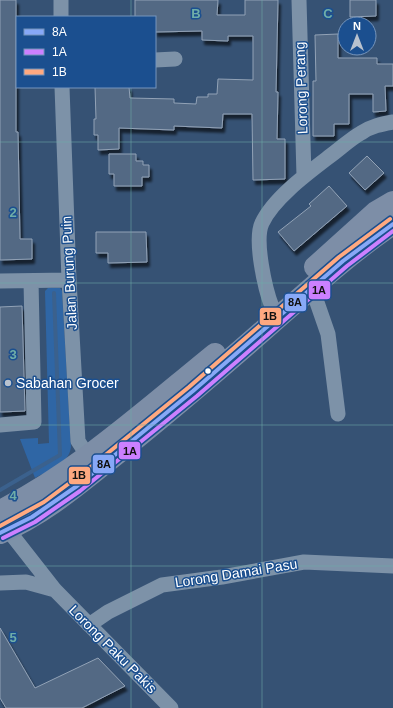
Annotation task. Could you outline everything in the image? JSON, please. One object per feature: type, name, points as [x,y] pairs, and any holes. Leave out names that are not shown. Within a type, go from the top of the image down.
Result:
[{"type":"main road","points":[[2,526],[51,482],[163,396],[272,307],[376,212],[393,202]]},
{"type":"main road","points":[[2,526],[49,508],[186,398],[373,237],[393,224]]},
{"type":"street","points":[[61,0],[61,16]]},
{"type":"street","name":"Lorong Perang","points":[[299,0],[304,176]]},
{"type":"street","points":[[156,60],[175,59]]},
{"type":"street","name":"Jalan Burung Puin","points":[[62,88],[69,280],[78,441],[88,455]]},
{"type":"street","points":[[272,307],[261,268],[260,233],[262,223],[280,198],[304,176],[361,133],[376,125],[393,122]]},
{"type":"street","points":[[0,281],[69,280]]},
{"type":"street","points":[[0,425],[34,422],[31,281]]},
{"type":"street","points":[[312,288],[328,334],[338,414]]},
{"type":"street","name":"Lorong Paku Pakis","points":[[2,526],[24,550],[55,590],[171,708]]},
{"type":"street","name":"Lorong Paku Pakis","points":[[0,582],[22,575],[26,572],[24,550]]},
{"type":"street","name":"Lorong Damai Pasu","points":[[89,624],[108,612],[162,585],[222,577],[304,562],[393,566]]},
{"type":"street","name":"Lorong Paku Pakis","points":[[0,582],[26,582],[55,590]]},
{"type":"shaded area","points":[[48,288],[60,288],[62,291],[71,447],[66,458],[58,466],[35,478],[20,439],[38,438],[38,444],[49,443],[45,291]]},
{"type":"building","points":[[0,0],[16,0],[16,132],[18,132],[20,239],[32,239],[32,259],[0,260]]},
{"type":"building","points":[[135,0],[218,0],[217,15],[245,15],[245,0],[278,0],[276,92],[278,92],[277,139],[285,139],[285,179],[253,180],[252,114],[223,114],[222,128],[174,126],[174,130],[119,128],[119,149],[98,150],[98,135],[94,135],[94,119],[96,119],[95,88],[129,88],[130,98],[174,99],[174,103],[196,104],[197,97],[208,97],[208,94],[217,94],[218,79],[253,80],[253,36],[228,36],[228,41],[202,40],[202,31],[156,32],[156,16],[135,16]]},
{"type":"building","points":[[350,0],[376,0],[376,16],[350,16]]},
{"type":"building","points":[[337,34],[338,58],[377,58],[377,64],[393,64],[393,86],[385,86],[386,111],[373,112],[373,94],[349,94],[349,124],[334,124],[334,136],[313,136],[313,81],[316,81],[315,35]]},
{"type":"building","points":[[109,154],[136,154],[136,161],[143,161],[143,165],[149,165],[149,177],[142,177],[142,186],[114,186],[114,174],[109,174]]},
{"type":"building","points":[[367,156],[384,173],[365,190],[349,173]]},
{"type":"building","points":[[329,186],[347,206],[294,251],[278,232],[311,206],[309,204]]},
{"type":"building","points":[[96,232],[146,232],[147,262],[108,263],[108,253],[96,253]]},
{"type":"building","points":[[22,306],[25,411],[0,412],[0,307]]},
{"type":"building","points":[[0,628],[35,688],[98,658],[125,686],[82,708],[6,708],[0,698]]},
{"type":"waterway","points":[[0,490],[60,455],[54,293]]},
{"type":"transit line","name":"1B","points":[[0,526],[44,502],[87,470],[189,387],[339,257],[390,219]]},
{"type":"transit line","name":"8A","points":[[0,533],[32,517],[77,486],[193,391],[343,261],[393,224]]},
{"type":"transit line","name":"1A","points":[[3,538],[35,522],[80,491],[197,396],[347,266],[393,231]]},
{"type":"place","name":"Sabahan Grocer","points":[[8,383]]}]
